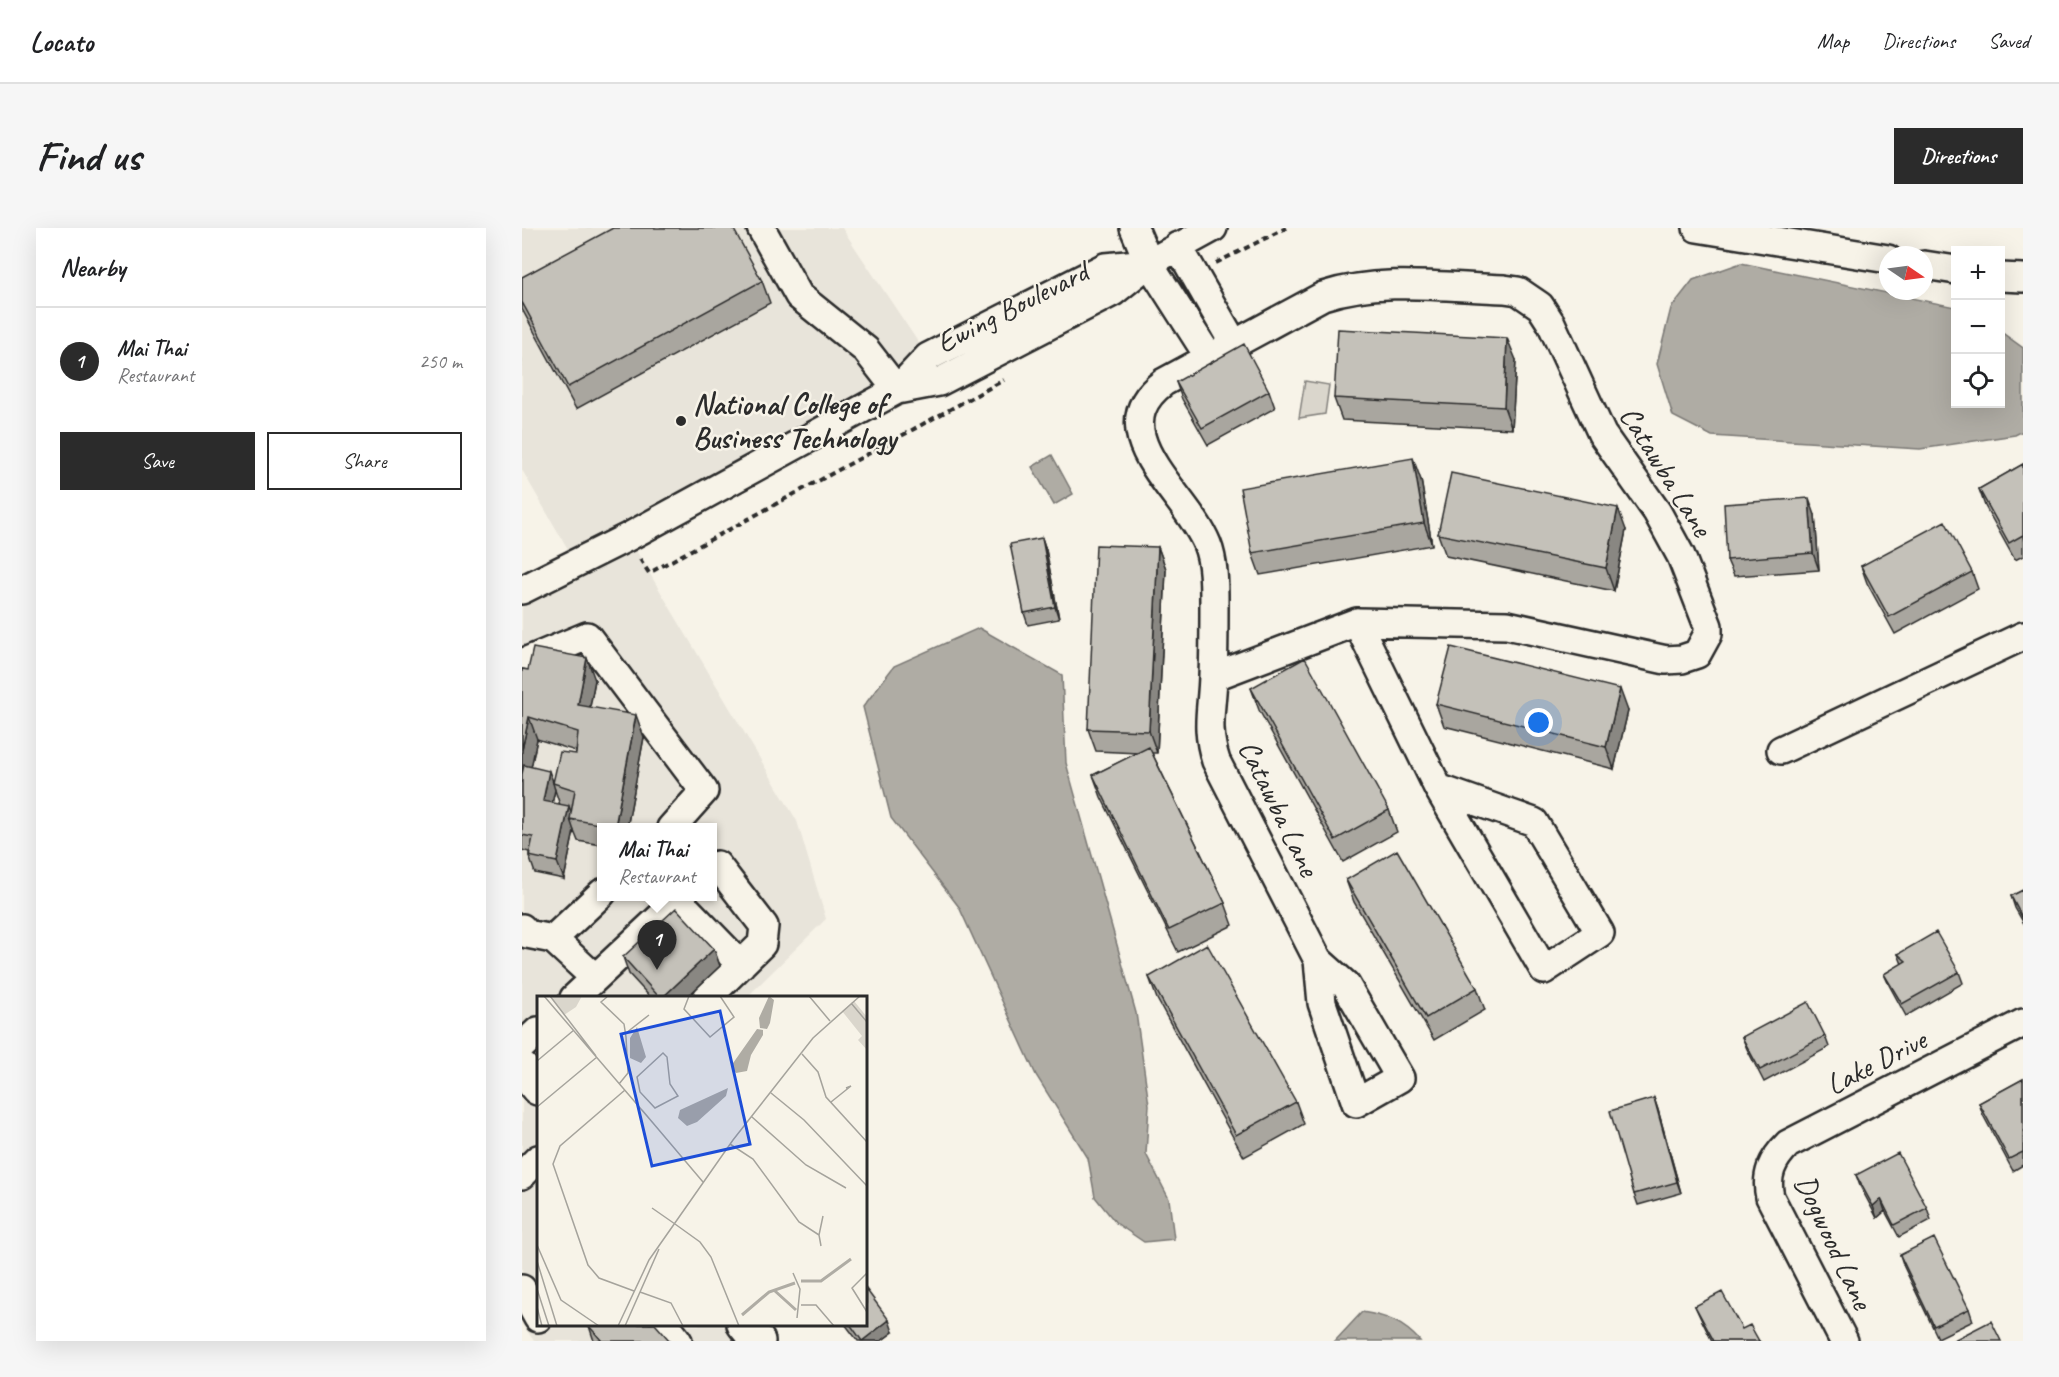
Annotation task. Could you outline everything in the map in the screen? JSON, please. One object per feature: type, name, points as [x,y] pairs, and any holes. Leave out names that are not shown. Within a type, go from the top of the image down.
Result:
[{"type":"main road","points":[[522,1069],[537,1087]]},
{"type":"main road","points":[[746,1326],[758,1341]]},
{"type":"street","points":[[761,228],[799,296],[866,350],[897,390]]},
{"type":"street","points":[[1134,228],[1149,263],[1209,357]]},
{"type":"street","name":"Ewing Boulevard","points":[[522,590],[628,537],[897,390],[928,357],[1105,267],[1149,263],[1213,228]]},
{"type":"street","points":[[1697,228],[1724,230],[1879,257]]},
{"type":"street","points":[[1178,246],[1234,344]]},
{"type":"street","points":[[1933,266],[1951,269]]},
{"type":"street","points":[[2005,277],[2023,278]]},
{"type":"street","name":"Catawba Lane","points":[[1213,677],[1358,622],[1507,625],[1666,660],[1682,659],[1697,654],[1708,634],[1708,626],[1671,533],[1602,434],[1551,323],[1534,300],[1518,291],[1504,289],[1364,285],[1323,296],[1152,390],[1141,409],[1138,430],[1143,448],[1195,519],[1208,546],[1214,579],[1213,677],[1208,738],[1216,761],[1318,960],[1346,985],[1400,1078],[1356,1103],[1322,1003],[1318,960]]},
{"type":"street","points":[[1358,622],[1438,788],[1544,970],[1600,933],[1534,822],[1438,788]]},
{"type":"street","points":[[522,663],[587,636],[704,791],[681,823]]},
{"type":"street","points":[[1781,750],[2023,636]]},
{"type":"street","points":[[709,996],[762,944],[764,926],[717,869]]},
{"type":"street","points":[[553,939],[597,898]]},
{"type":"street","points":[[553,939],[581,992],[679,901]]},
{"type":"street","points":[[683,901],[741,964]]},
{"type":"street","points":[[522,928],[527,934],[553,939]]},
{"type":"street","name":"Lake Drive","points":[[1770,1171],[1776,1156],[1788,1144],[2023,1023]]},
{"type":"street","points":[[522,1046],[537,1032]]},
{"type":"street","points":[[522,1175],[537,1160]]},
{"type":"street","name":"Dogwood Lane","points":[[1770,1171],[1768,1184],[1770,1197],[1844,1341]]},
{"type":"street","points":[[522,1289],[537,1316]]},
{"type":"street","points":[[666,1326],[678,1341]]},
{"type":"path","points":[[1216,263],[1286,228]]},
{"type":"path","points":[[628,537],[649,573],[1011,376]]},
{"type":"shaded area","points":[[522,228],[842,228],[928,357],[628,537],[797,821],[826,919],[748,996],[537,996],[537,1326],[745,1326],[758,1341],[534,1341],[522,1324],[522,590],[576,563],[522,470]]},
{"type":"shaded area","points":[[1741,263],[1879,291],[1879,300],[1921,300],[1951,306],[1951,408],[2005,408],[2005,335],[2023,348],[2023,431],[2015,435],[1920,449],[1712,436],[1673,416],[1657,364],[1671,308],[1693,280]]},
{"type":"shaded area","points":[[1305,381],[1329,385],[1325,414],[1299,418]]},
{"type":"shaded area","points":[[1052,455],[1073,494],[1054,505],[1032,467]]},
{"type":"shaded area","points":[[979,628],[1062,675],[1066,763],[1136,1013],[1149,1105],[1146,1154],[1169,1199],[1174,1239],[1144,1242],[1116,1223],[1095,1197],[1088,1158],[1036,1075],[959,907],[891,818],[863,707],[894,666]]},
{"type":"shaded area","points":[[1362,1312],[1394,1321],[1420,1341],[1335,1341]]},
{"type":"building","name":"National College of Business Technology","points":[[613,228],[733,228],[762,281],[568,387],[522,302],[522,277]]},
{"type":"building","points":[[1338,329],[1507,338],[1504,407],[1334,398]]},
{"type":"building","points":[[1244,344],[1269,391],[1202,428],[1176,382]]},
{"type":"building","points":[[1413,458],[1424,523],[1252,553],[1240,488]]},
{"type":"building","points":[[2023,464],[2023,535],[2009,543],[1979,489]]},
{"type":"building","points":[[1451,473],[1618,508],[1606,568],[1438,534]]},
{"type":"building","points":[[1809,498],[1813,553],[1727,560],[1724,504]]},
{"type":"building","points":[[1945,521],[1972,572],[1889,617],[1861,566]]},
{"type":"building","points":[[1042,538],[1055,607],[1024,613],[1010,544]]},
{"type":"building","points":[[1096,545],[1158,547],[1149,731],[1088,729]]},
{"type":"building","points":[[1451,647],[1620,689],[1606,747],[1436,704]]},
{"type":"building","points":[[533,648],[587,658],[578,705],[636,715],[616,823],[597,824],[570,819],[575,790],[553,783],[560,752],[576,754],[578,732],[529,717],[522,750],[522,669],[528,670]]},
{"type":"building","points":[[1305,658],[1389,810],[1335,840],[1251,688]]},
{"type":"building","points":[[1149,747],[1225,903],[1169,930],[1093,775]]},
{"type":"building","points":[[524,765],[549,771],[543,801],[569,806],[557,862],[529,856],[533,837],[522,835]]},
{"type":"building","points":[[1397,850],[1477,988],[1426,1018],[1346,880]]},
{"type":"building","points":[[2023,890],[2023,919],[2011,896]]},
{"type":"building","points":[[676,908],[714,949],[664,996],[658,996],[623,957]]},
{"type":"building","points":[[1936,932],[1959,972],[1902,1004],[1884,974],[1906,961],[1898,954]]},
{"type":"building","points":[[1207,944],[1296,1102],[1236,1135],[1149,977]]},
{"type":"building","points":[[1808,1002],[1825,1036],[1760,1070],[1742,1037]]},
{"type":"building","points":[[2023,1079],[2023,1152],[2009,1159],[1979,1103]]},
{"type":"building","points":[[1654,1098],[1677,1182],[1634,1194],[1610,1111]]},
{"type":"building","points":[[1898,1153],[1927,1208],[1894,1225],[1881,1199],[1873,1206],[1856,1175]]},
{"type":"building","points":[[1934,1238],[1969,1309],[1934,1326],[1900,1255]]},
{"type":"building","points":[[867,1290],[889,1320],[862,1341],[851,1326],[867,1326]]},
{"type":"building","points":[[1722,1292],[1742,1329],[1750,1325],[1759,1341],[1714,1341],[1695,1306]]},
{"type":"building","points":[[1991,1321],[2001,1341],[1952,1341]]},
{"type":"building","points":[[589,1326],[657,1326],[670,1341],[600,1341]]},
{"type":"place","name":"National College of Business Technology","points":[[681,421]]},
{"type":"place","name":"Mai Thai","points":[[657,970]]}]
